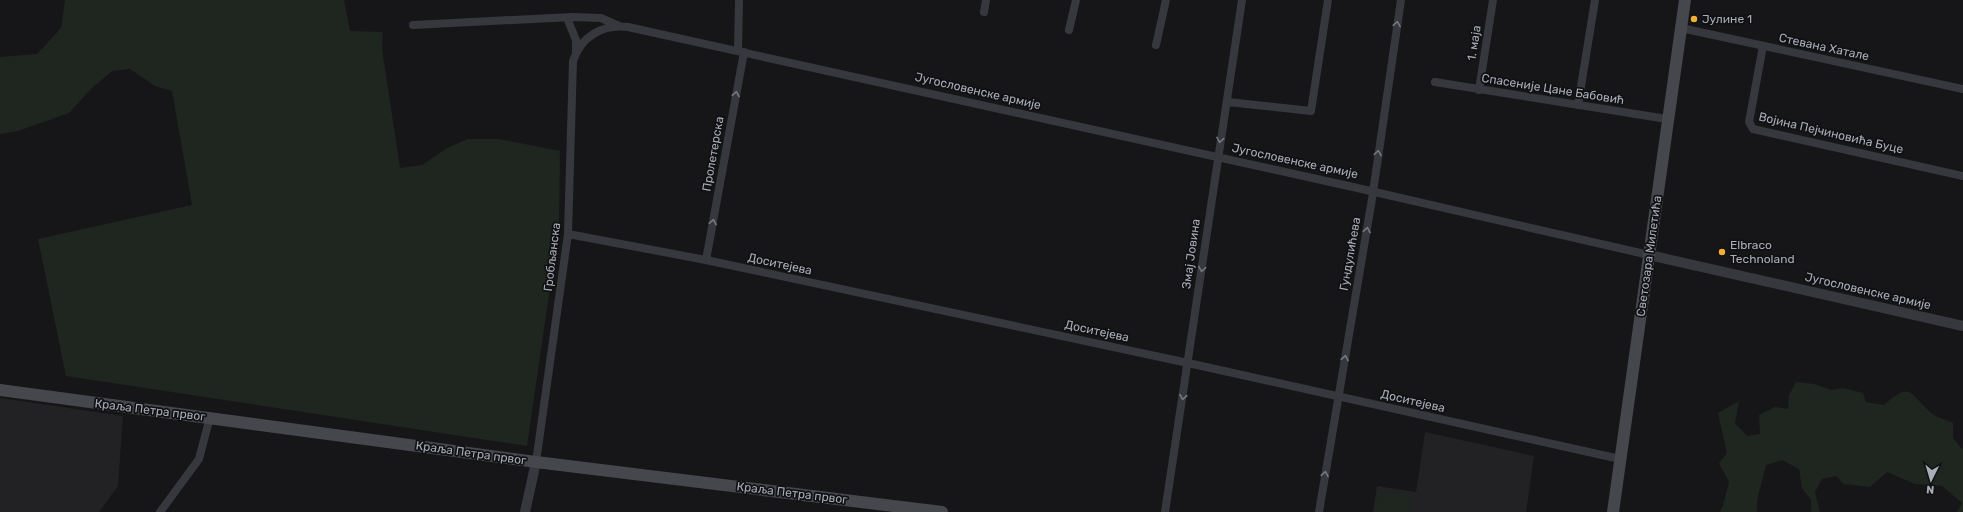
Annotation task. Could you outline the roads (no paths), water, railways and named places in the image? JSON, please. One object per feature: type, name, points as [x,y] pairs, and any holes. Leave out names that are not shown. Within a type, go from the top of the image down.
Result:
[{"type":"main road","name":"Светозара Милетића","points":[[1613,512],[1667,119],[1685,0]]},
{"type":"main road","name":"Краља Петра првог","points":[[0,390],[210,417],[872,508],[942,512]]},
{"type":"street","name":"Пролетерска","points":[[706,260],[741,51],[739,0]]},
{"type":"street","points":[[984,12],[986,0]]},
{"type":"street","points":[[1069,30],[1076,0]]},
{"type":"street","points":[[1156,45],[1166,0]]},
{"type":"street","name":"Змај Јовина","points":[[1165,512],[1217,158],[1228,102],[1242,0]]},
{"type":"street","points":[[1228,102],[1311,111],[1328,0]]},
{"type":"street","name":"Гундулићева","points":[[1319,512],[1372,191],[1401,0]]},
{"type":"street","name":"1. маја","points":[[1479,90],[1493,0]]},
{"type":"street","points":[[1578,106],[1595,0]]},
{"type":"street","name":"Југословенске армије","points":[[413,25],[567,18],[600,18],[611,21],[620,26],[741,51],[1217,158],[1372,191],[1963,326]]},
{"type":"street","points":[[567,18],[576,40],[576,53]]},
{"type":"street","name":"Југословенске армије","points":[[576,53],[588,37],[604,28],[620,26]]},
{"type":"street","name":"Стевана Хатале","points":[[1681,28],[1963,88]]},
{"type":"street","name":"Војина Пејчиновића Буце","points":[[1763,46],[1749,122],[1753,129],[1963,176]]},
{"type":"street","name":"Гробљанска","points":[[536,462],[568,234],[572,70],[576,53]]},
{"type":"street","name":"Спасеније Цане Бабовић","points":[[1435,82],[1667,119]]},
{"type":"street","name":"Доситејева","points":[[568,234],[706,260],[1188,363],[1620,458]]},
{"type":"street","points":[[160,512],[200,459],[210,417]]},
{"type":"street","points":[[526,512],[536,462]]},
{"type":"place","name":"Јулине 1","points":[[1694,19]]},
{"type":"place","name":"Elbraco Technoland","points":[[1722,252]]}]
